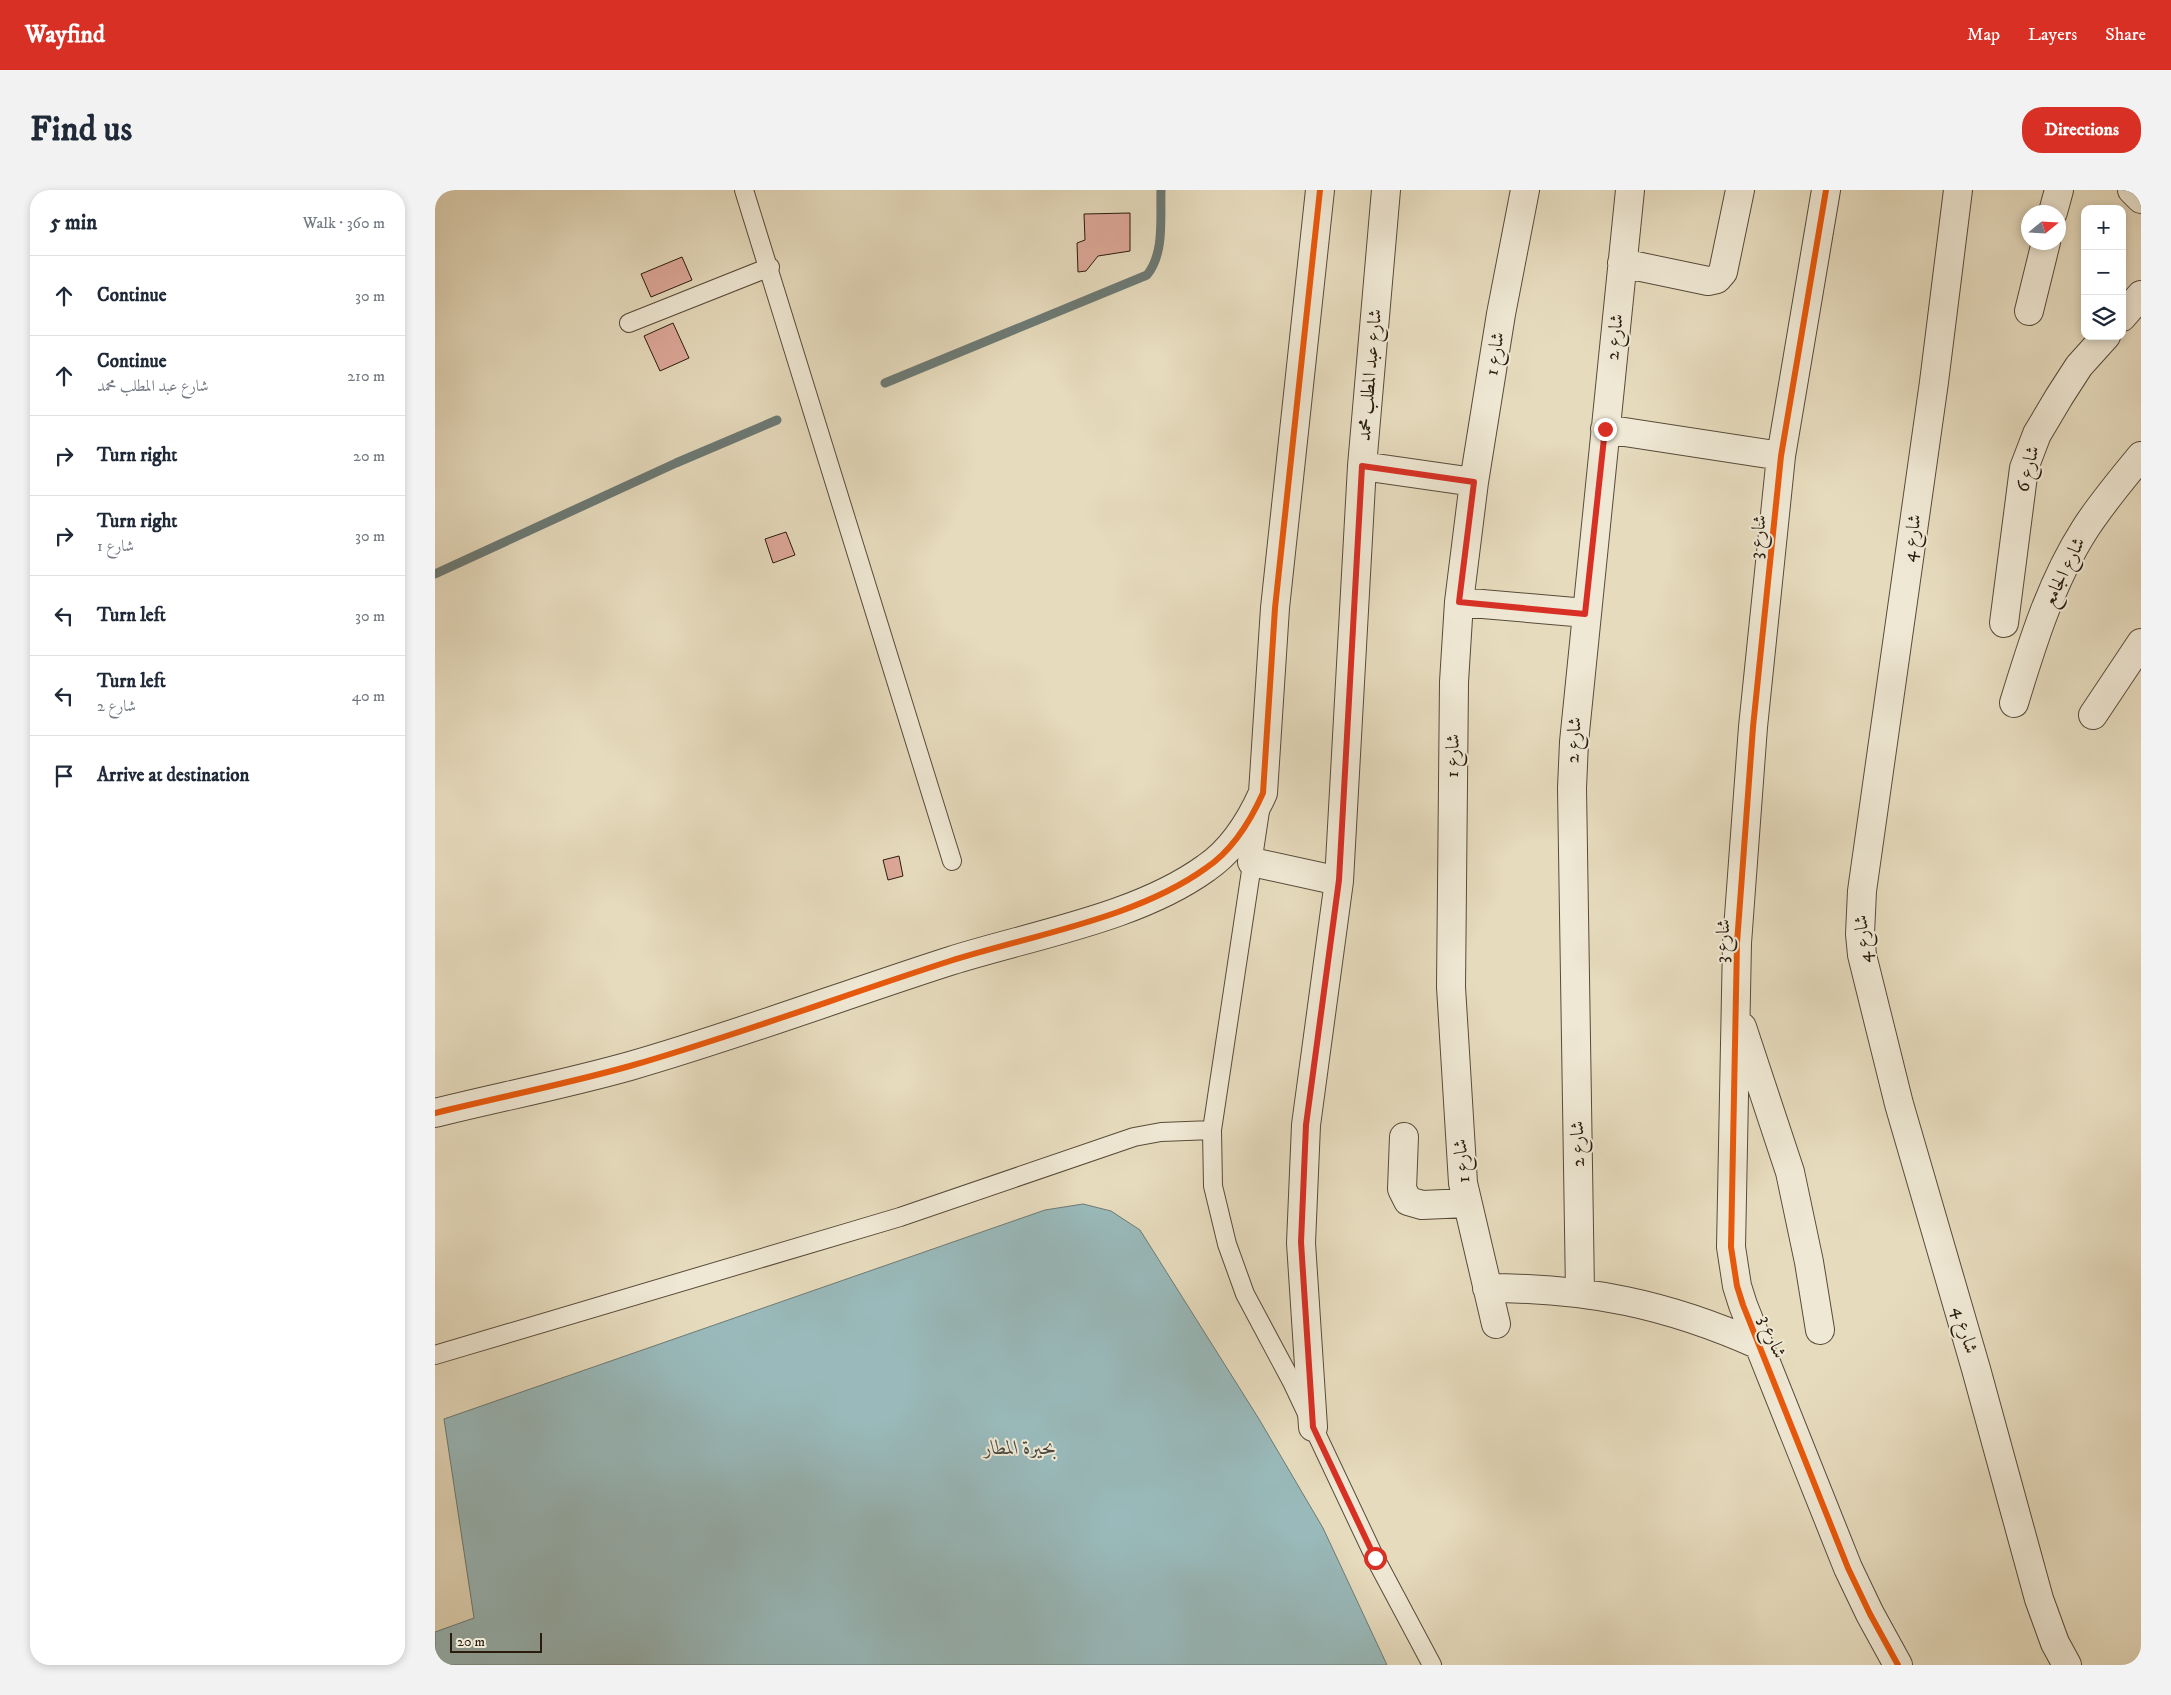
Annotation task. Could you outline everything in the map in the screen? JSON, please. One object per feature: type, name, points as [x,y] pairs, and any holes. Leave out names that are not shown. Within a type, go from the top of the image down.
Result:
[{"type":"street","points":[[435,1113],[629,1066],[952,961],[1128,908],[1161,895],[1207,868],[1233,843],[1250,820],[1263,793],[1275,608],[1320,190]]},
{"type":"street","name":"شارع عبد المطلب محمد","points":[[1313,1427],[1301,1242],[1306,1125],[1339,880],[1362,466],[1386,190]]},
{"type":"street","name":"شارع 1","points":[[1496,1324],[1463,1183],[1459,1130],[1451,987],[1450,916],[1454,682],[1459,602],[1474,482],[1501,314],[1525,190]]},
{"type":"street","name":"شارع 2","points":[[1580,1292],[1572,788],[1577,699],[1585,614],[1630,190]]},
{"type":"street","points":[[1623,263],[1708,281],[1717,279],[1723,272],[1740,190]]},
{"type":"street","name":"شارع 3","points":[[1826,190],[1781,456],[1753,727],[1737,943],[1731,1247],[1737,1286],[1759,1345],[1849,1568],[1870,1614],[1898,1665]]},
{"type":"street","name":"شارع 4","points":[[1958,190],[1934,382],[1862,891],[1860,934],[1867,976],[1899,1104],[1976,1369],[2039,1599],[2055,1643],[2067,1665]]},
{"type":"street","points":[[2055,205],[2059,190]]},
{"type":"street","points":[[2132,190],[2141,199]]},
{"type":"street","points":[[2029,311],[2044,250]]},
{"type":"street","points":[[2126,313],[2141,296]]},
{"type":"street","name":"شارع 6","points":[[2004,623],[2024,468],[2037,434],[2059,397],[2079,366],[2102,340]]},
{"type":"street","points":[[1605,429],[1781,456]]},
{"type":"street","name":"شارع الجامع","points":[[2015,703],[2028,656],[2051,597],[2085,530],[2141,456]]},
{"type":"street","points":[[1362,466],[1474,482]]},
{"type":"street","points":[[1459,602],[1585,614]]},
{"type":"street","points":[[2093,714],[2141,643]]},
{"type":"street","points":[[1252,862],[1339,880]]},
{"type":"street","points":[[1735,1009],[1790,1172],[1821,1330]]},
{"type":"street","points":[[1404,1137],[1402,1189],[1408,1201],[1422,1205],[1467,1203]]},
{"type":"street","points":[[1487,1288],[1533,1288],[1580,1292],[1627,1300],[1672,1311],[1717,1326],[1759,1345]]},
{"type":"lane","points":[[744,190],[770,267],[952,861]]},
{"type":"lane","points":[[629,323],[770,267]]},
{"type":"lane","points":[[1263,793],[1211,1130],[1213,1186],[1227,1244],[1245,1294],[1313,1427],[1375,1558],[1432,1665]]},
{"type":"lane","points":[[435,1355],[900,1216],[1115,1143],[1161,1132],[1211,1130]]},
{"type":"water","name":"بحيرة المطار","points":[[1083,1204],[1111,1211],[1140,1230],[1259,1419],[1323,1528],[1387,1665],[435,1665],[435,1632],[474,1618],[444,1419],[1045,1210]]},
{"type":"building","points":[[1130,213],[1130,251],[1098,256],[1086,271],[1078,272],[1077,243],[1085,240],[1084,214]]},
{"type":"building","points":[[682,257],[692,280],[651,297],[641,274]]},
{"type":"building","points":[[673,323],[689,358],[660,371],[644,336]]},
{"type":"building","points":[[786,532],[795,555],[773,563],[765,539]]},
{"type":"building","points":[[899,856],[903,876],[888,880],[883,860]]},
{"type":"waterway","points":[[885,383],[1147,275],[1153,266],[1159,246],[1161,190]]},
{"type":"waterway","points":[[435,574],[676,463],[777,420]]},
{"type":"cycle path","points":[[435,1113],[630,1066],[950,961],[1083,924],[1116,913],[1179,885],[1216,861],[1224,853],[1240,835],[1263,793],[1275,608],[1320,190]]},
{"type":"cycle path","points":[[1826,190],[1781,456],[1753,727],[1737,943],[1731,1247],[1737,1286],[1743,1305],[1848,1568],[1870,1614],[1898,1665]]},
{"type":"route","points":[[1375,1558],[1313,1427],[1301,1242],[1306,1125],[1339,880],[1362,466],[1474,482],[1459,602],[1585,614],[1605,429]]}]
